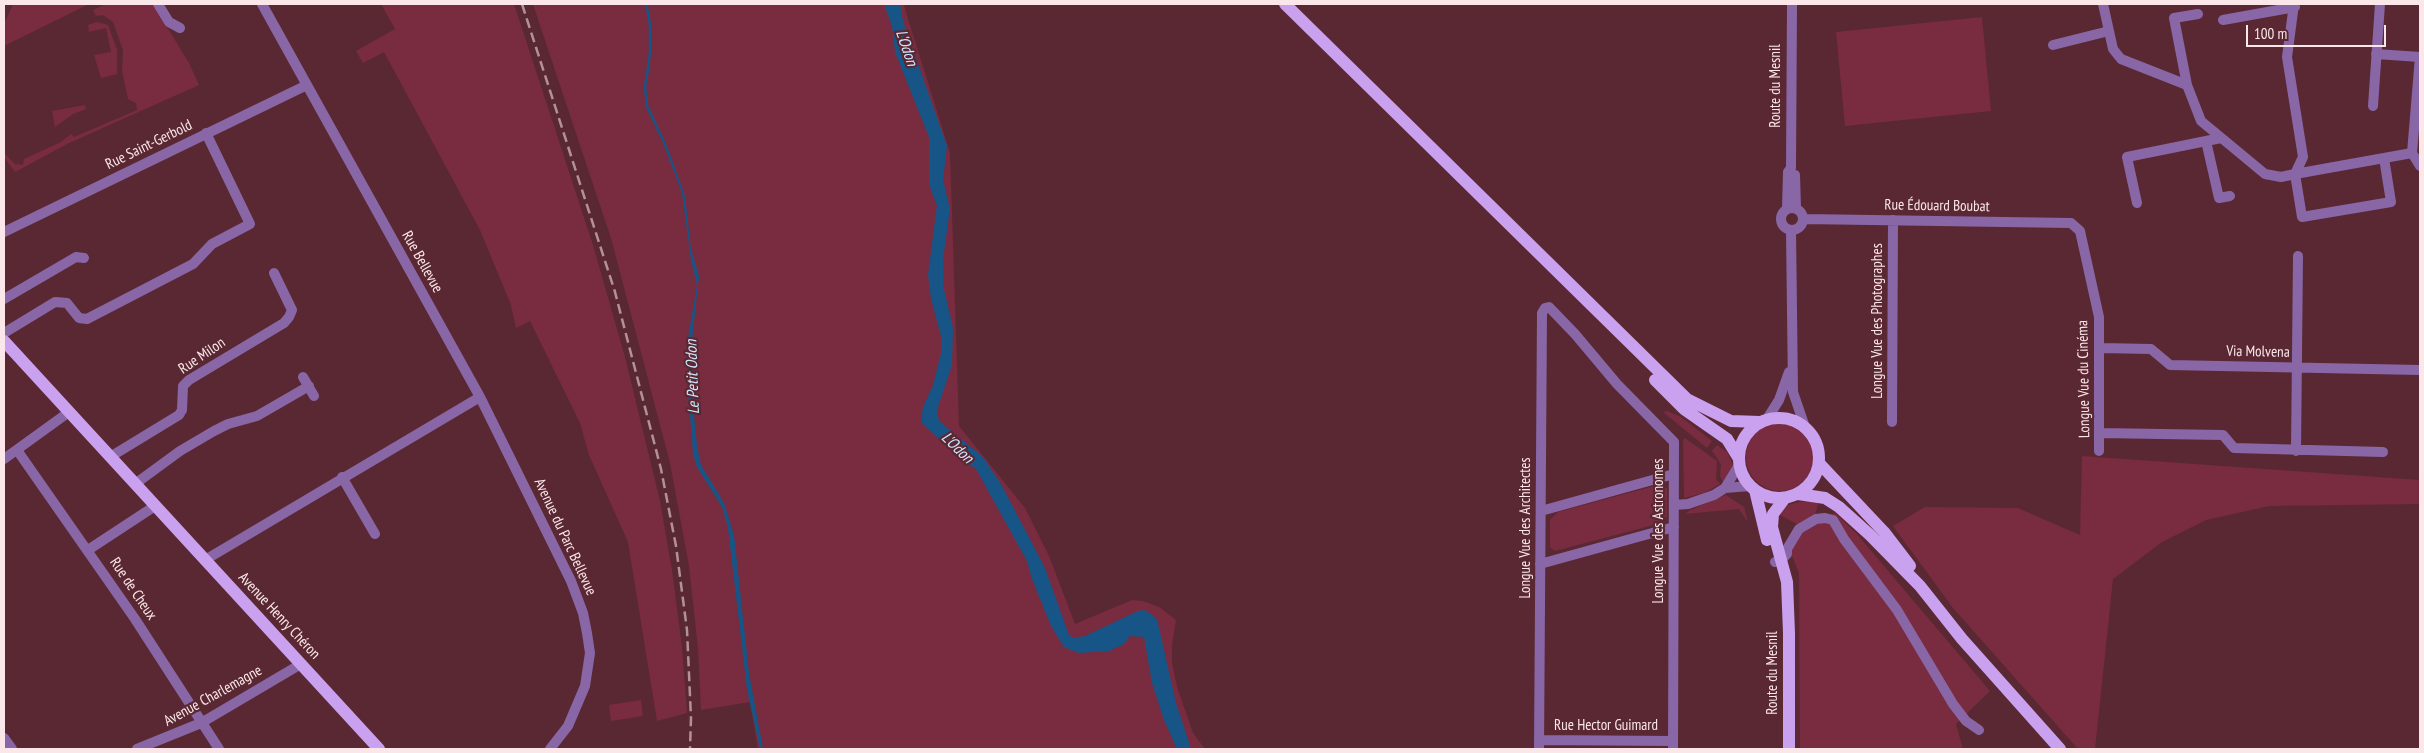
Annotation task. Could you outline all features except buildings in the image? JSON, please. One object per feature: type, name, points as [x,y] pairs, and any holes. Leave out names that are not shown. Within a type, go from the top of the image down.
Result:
[{"type":"main road","points":[[1285,4],[1607,322],[1688,399],[1731,421],[1787,418],[1805,427],[1815,439],[1819,463],[1812,481],[1798,494]]},
{"type":"main road","points":[[1607,322],[1623,345],[1667,393],[1694,417],[1727,439],[1752,488],[1769,497],[1785,498],[1798,494],[1818,495],[1839,507],[1870,534],[1920,586],[1962,639],[2060,749]]},
{"type":"main road","name":"Avenue Henry Chéron","points":[[4,342],[379,749]]},
{"type":"main road","points":[[1739,461],[1744,436],[1764,420]]},
{"type":"main road","points":[[1819,463],[1896,546],[1920,586]]},
{"type":"main road","name":"Route du Mesnil","points":[[1752,488],[1778,561],[1788,596],[1789,749]]},
{"type":"main road","name":"Route du Mesnil","points":[[1778,561],[1772,527],[1773,514],[1785,498]]},
{"type":"street","points":[[158,4],[169,22],[180,28]]},
{"type":"street","name":"Rue Bellevue","points":[[262,4],[480,397]]},
{"type":"street","name":"Route du Mesnil","points":[[1791,209],[1788,172],[1791,168],[1792,4]]},
{"type":"street","points":[[2103,4],[2113,49],[2121,59],[2188,85]]},
{"type":"street","points":[[2373,106],[2378,62],[2376,54],[2380,4]]},
{"type":"street","points":[[2223,20],[2294,5],[2287,57],[2303,157],[2295,174],[2302,217],[2391,202],[2384,158]]},
{"type":"street","points":[[2198,14],[2174,18],[2188,85],[2201,121],[2265,174],[2281,177],[2412,153]]},
{"type":"street","points":[[2053,45],[2109,31]]},
{"type":"street","points":[[2376,54],[2420,57],[2418,110],[2412,153],[2420,168]]},
{"type":"street","name":"Rue Saint-Gerbold","points":[[4,232],[307,85]]},
{"type":"street","points":[[4,334],[56,302],[67,302],[79,318],[86,319],[193,264],[212,244],[250,224],[206,133]]},
{"type":"street","points":[[2136,203],[2127,157],[2220,138]]},
{"type":"street","points":[[2206,140],[2219,198],[2230,196]]},
{"type":"street","points":[[1791,209],[1800,211],[1804,219],[1800,227],[1792,230],[1782,224],[1782,215],[1791,209]]},
{"type":"street","name":"Rue Édouard Boubat","points":[[1804,219],[2071,223]]},
{"type":"street","name":"Longue Vue des Photographes","points":[[1892,422],[1893,220]]},
{"type":"street","name":"Longue Vue du Cinéma","points":[[2071,223],[2080,231],[2099,317],[2101,348],[2100,450]]},
{"type":"street","points":[[1792,230],[1791,339],[1793,392],[1805,427]]},
{"type":"street","points":[[2296,451],[2298,256]]},
{"type":"street","points":[[4,299],[76,257],[84,258]]},
{"type":"street","name":"Rue Milon","points":[[110,456],[179,415],[182,410],[182,390],[185,383],[284,323],[292,310],[274,273]]},
{"type":"street","name":"Longue Vue des Astronomes","points":[[1545,308],[1549,307],[1554,310],[1617,384],[1674,442],[1673,745]]},
{"type":"street","name":"Longue Vue des Architectes","points":[[1539,745],[1542,313],[1545,308]]},
{"type":"street","points":[[1764,420],[1779,400],[1788,378],[1791,339]]},
{"type":"street","name":"Via Molvena","points":[[2101,348],[2151,349],[2170,365],[2420,370]]},
{"type":"street","points":[[135,484],[180,451],[214,431],[228,424],[257,416],[311,391],[303,377]]},
{"type":"street","points":[[205,560],[342,477],[480,397]]},
{"type":"street","name":"Avenue du Parc Bellevue","points":[[480,397],[571,581],[583,613],[587,633],[590,653],[585,686],[568,726],[550,749]]},
{"type":"street","points":[[4,459],[69,412]]},
{"type":"street","points":[[2100,433],[2223,435],[2234,448],[2383,452]]},
{"type":"street","name":"Rue de Cheux","points":[[17,450],[135,619],[200,723],[219,749]]},
{"type":"street","points":[[1725,488],[1739,461]]},
{"type":"street","points":[[1541,512],[1674,474]]},
{"type":"street","points":[[342,477],[375,534]]},
{"type":"street","points":[[1674,505],[1703,500],[1725,488],[1752,488]]},
{"type":"street","points":[[88,550],[155,506]]},
{"type":"street","points":[[1778,561],[1787,554],[1787,549],[1799,529],[1816,519],[1834,520],[1844,539],[1897,610],[1953,704],[1966,720],[1980,730]]},
{"type":"street","points":[[1540,564],[1674,527]]},
{"type":"street","name":"Avenue Charlemagne","points":[[137,749],[200,723],[301,664]]},
{"type":"street","points":[[4,738],[12,749]]},
{"type":"street","name":"Rue Hector Guimard","points":[[1539,745],[1673,745]]},
{"type":"shaded area","points":[[13,4],[89,4],[4,46],[4,24]]},
{"type":"shaded area","points":[[106,4],[153,4],[189,63],[199,85],[67,144],[15,172],[4,157],[4,153],[15,164],[23,165],[24,159],[61,142],[71,134],[74,137],[137,110],[136,103],[128,99],[122,71],[123,50],[113,22],[103,15],[96,16],[93,10]]},
{"type":"shaded area","points":[[381,4],[514,4],[593,245],[625,357],[660,501],[672,570],[682,647],[687,713],[657,721],[628,542],[589,455],[580,423],[530,321],[516,328],[511,305],[480,230],[384,52],[363,63],[356,51],[395,29]]},
{"type":"shaded area","points":[[533,4],[907,4],[904,6],[950,153],[959,426],[1025,508],[1049,556],[1075,624],[1132,600],[1143,601],[1159,607],[1176,620],[1172,646],[1172,663],[1177,687],[1193,733],[1205,749],[758,749],[750,702],[701,710],[698,648],[689,566],[670,463],[611,238]]},
{"type":"shaded area","points":[[1982,17],[1991,111],[1845,126],[1836,32]]},
{"type":"shaded area","points":[[97,22],[108,25],[117,50],[117,74],[101,78],[94,55],[111,52],[106,28],[89,32],[88,25]]},
{"type":"shaded area","points":[[85,105],[86,109],[73,114],[55,127],[52,111]]},
{"type":"shaded area","points":[[1667,411],[1681,417],[1712,441],[1707,448],[1663,412]]},
{"type":"shaded area","points":[[1787,423],[1799,429],[1808,438],[1814,450],[1812,470],[1804,481],[1787,491],[1773,491],[1756,481],[1748,470],[1746,450],[1756,433],[1767,425]]},
{"type":"shaded area","points":[[1685,438],[1717,461],[1716,479],[1720,484],[1704,493],[1684,498],[1683,440]]},
{"type":"shaded area","points":[[1717,445],[1727,452],[1733,465],[1731,474],[1723,482],[1720,476],[1721,464],[1712,451]]},
{"type":"shaded area","points":[[2082,456],[2420,480],[2420,504],[2269,506],[2206,520],[2162,542],[2113,579],[2095,749],[2078,749],[1953,608],[1893,526],[1925,507],[2018,508],[2080,535]]},
{"type":"shaded area","points":[[1662,484],[1667,489],[1667,516],[1661,523],[1555,551],[1550,547],[1550,520],[1558,512]]},
{"type":"shaded area","points":[[1726,495],[1744,507],[1748,522],[1739,509],[1685,514],[1690,510]]},
{"type":"shaded area","points":[[1819,501],[1815,515],[1799,525],[1778,514],[1788,505],[1799,502]]},
{"type":"shaded area","points":[[1835,513],[1856,533],[1990,691],[1956,724],[1963,749],[1800,749],[1799,573],[1791,553],[1796,538],[1806,527]]},
{"type":"shaded area","points":[[641,700],[643,716],[611,721],[609,705]]},
{"type":"water","name":"L'Odon","points":[[884,4],[900,4],[903,21],[947,146],[943,180],[950,209],[943,259],[943,285],[953,328],[952,365],[937,410],[939,421],[983,457],[1001,484],[1045,568],[1069,635],[1073,638],[1085,636],[1138,611],[1145,610],[1157,619],[1176,703],[1191,749],[1177,749],[1164,720],[1152,683],[1144,637],[1130,636],[1124,644],[1109,651],[1079,653],[1064,647],[1051,626],[1032,579],[1027,561],[976,469],[953,452],[921,422],[923,407],[933,385],[941,353],[941,336],[931,299],[928,274],[937,206],[929,184],[929,137],[895,52],[892,26]]},
{"type":"water","points":[[645,105],[648,105],[667,146],[685,196],[691,249],[699,276],[692,340],[694,415],[697,446],[701,465],[724,503],[734,535],[749,673],[763,749],[760,749],[747,690],[728,528],[722,507],[697,467],[693,454],[688,390],[688,338],[697,285],[691,260],[682,193],[664,145]]},
{"type":"waterway","name":"Le Petit Odon","points":[[646,4],[650,23],[650,53],[645,88],[647,106]]},
{"type":"railway","points":[[522,4],[615,292],[661,469],[676,546],[687,630],[691,718],[690,749]]}]
